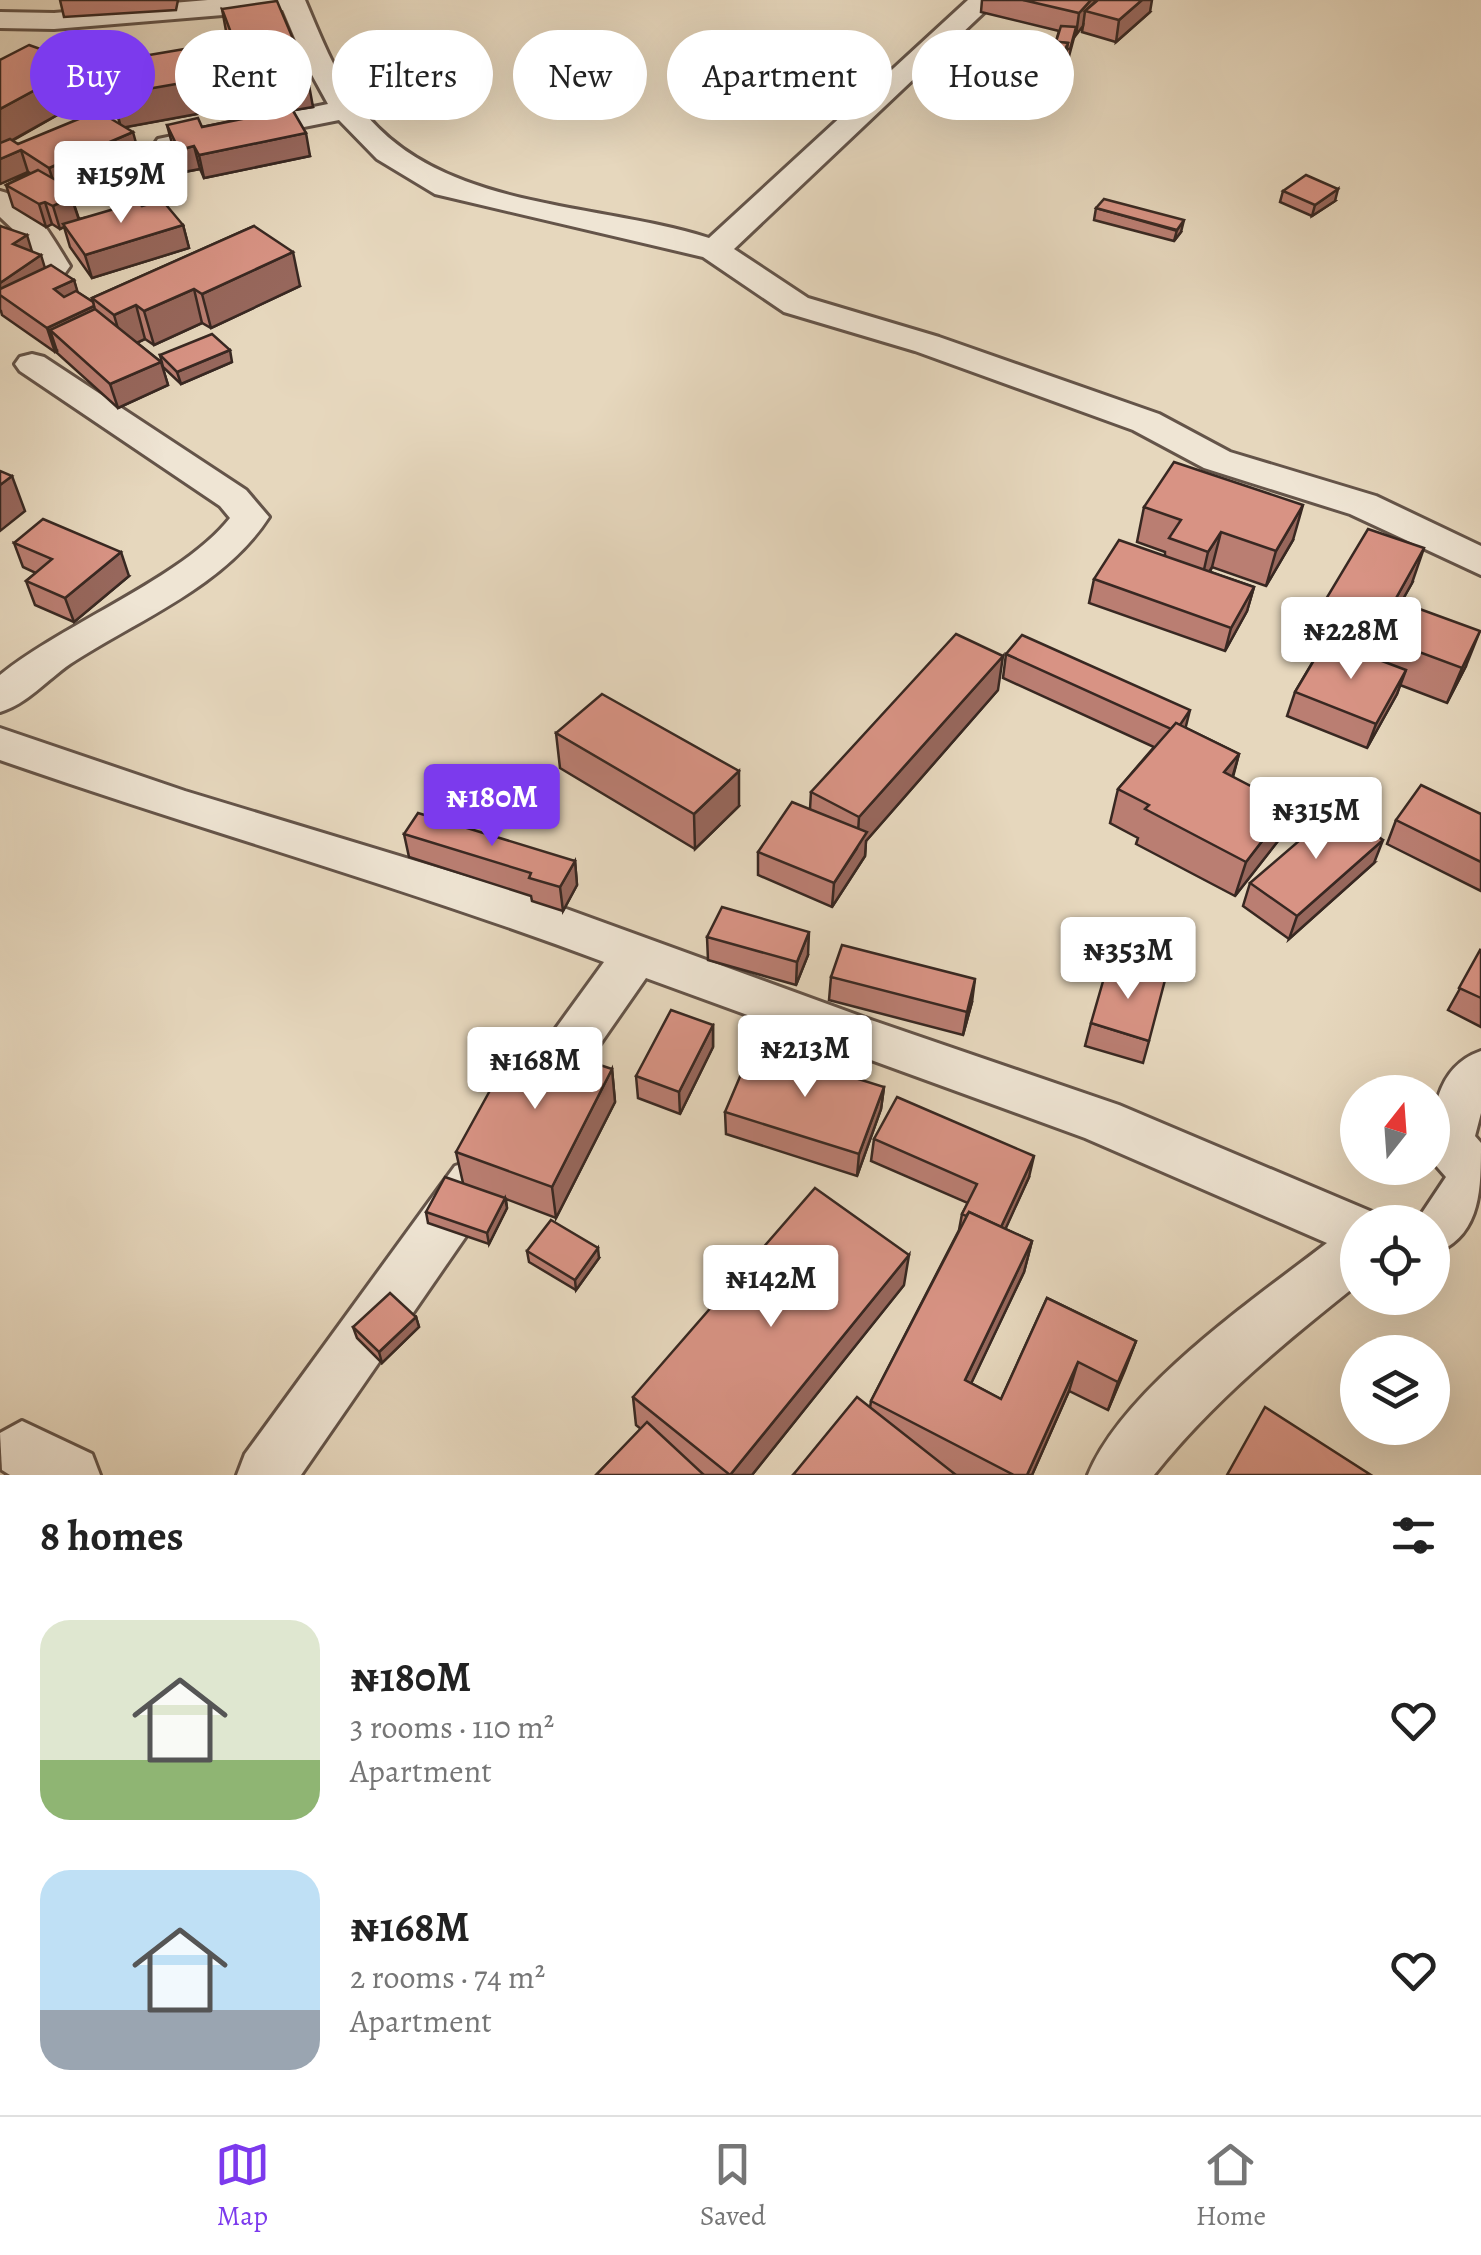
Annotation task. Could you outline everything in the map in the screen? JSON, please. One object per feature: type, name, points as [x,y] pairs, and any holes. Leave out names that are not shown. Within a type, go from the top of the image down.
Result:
[{"type":"street","points":[[0,20],[54,22],[292,0],[332,91]]},
{"type":"street","points":[[714,250],[984,0]]},
{"type":"street","points":[[169,144],[332,112]]},
{"type":"street","points":[[354,120],[415,173],[446,188],[714,250],[796,305],[927,344],[1146,422],[1217,460],[1363,505],[1481,562]]},
{"type":"street","points":[[0,200],[30,228],[54,266]]},
{"type":"street","points":[[0,697],[43,663],[178,578],[242,532],[250,517],[233,498],[32,364]]},
{"type":"street","points":[[0,744],[174,804],[512,908],[1101,1121],[1340,1224]]},
{"type":"street","points":[[266,1475],[636,954]]},
{"type":"street","points":[[1463,1208],[1449,1125],[1455,1109],[1481,1072]]},
{"type":"street","points":[[1118,1475],[1168,1414],[1248,1337],[1340,1265]]},
{"type":"building","points":[[1023,0],[1091,0],[1079,13]]},
{"type":"building","points":[[1098,0],[1142,0],[1119,20],[1085,11]]},
{"type":"building","points":[[277,1],[289,30],[230,30],[222,9]]},
{"type":"building","points":[[30,45],[30,93],[0,109],[0,60]]},
{"type":"building","points":[[175,51],[175,84],[155,88],[155,54]]},
{"type":"building","points":[[76,120],[113,120],[133,132],[49,168],[21,150],[0,159],[0,143],[10,139],[18,144]]},
{"type":"building","points":[[199,120],[202,127],[237,120],[298,120],[306,133],[199,155],[194,146],[179,150],[167,125]]},
{"type":"building","points":[[38,170],[68,187],[62,191],[72,197],[53,206],[39,204],[6,185]]},
{"type":"building","points":[[1306,175],[1338,189],[1315,205],[1283,191]]},
{"type":"building","points":[[1104,199],[1184,220],[1177,230],[1096,208]]},
{"type":"building","points":[[162,200],[183,225],[85,255],[63,224],[138,202],[142,206]]},
{"type":"building","points":[[0,226],[27,235],[13,244],[41,255],[0,283]]},
{"type":"building","points":[[254,226],[293,252],[202,294],[194,289],[144,311],[136,305],[114,315],[92,298]]},
{"type":"building","points":[[51,265],[74,280],[54,289],[64,297],[76,291],[94,306],[47,328],[0,295],[0,289]]},
{"type":"building","points":[[95,309],[161,362],[110,384],[50,330]]},
{"type":"building","points":[[212,334],[230,350],[177,372],[160,355]]},
{"type":"building","points":[[1174,462],[1303,505],[1276,551],[1221,532],[1208,552],[1169,538],[1181,520],[1144,507]]},
{"type":"building","points":[[0,471],[12,476],[0,485]]},
{"type":"building","points":[[43,519],[121,552],[65,598],[26,581],[52,559],[14,543]]},
{"type":"building","points":[[1368,529],[1424,548],[1395,600],[1480,631],[1462,668],[1317,614]]},
{"type":"building","points":[[1119,540],[1254,587],[1231,628],[1094,579]]},
{"type":"building","points":[[956,634],[1003,656],[859,817],[811,792]]},
{"type":"building","points":[[1022,635],[1190,710],[1180,725],[1176,723],[1171,729],[1006,654]]},
{"type":"building","points":[[1326,640],[1406,670],[1376,724],[1295,692]]},
{"type":"building","points":[[602,694],[739,771],[694,814],[556,733]]},
{"type":"building","points":[[1176,723],[1239,754],[1224,772],[1289,806],[1246,862],[1145,809],[1149,805],[1118,789]]},
{"type":"building","points":[[1421,785],[1481,814],[1481,862],[1396,820]]},
{"type":"building","points":[[792,802],[867,832],[834,883],[758,852]]},
{"type":"building","points":[[1336,809],[1383,840],[1297,916],[1250,883]]},
{"type":"building","points":[[418,813],[575,861],[560,887],[529,878],[531,873],[404,834]]},
{"type":"building","points":[[722,907],[809,932],[797,962],[707,937]]},
{"type":"building","points":[[842,945],[975,979],[967,1012],[831,977]]},
{"type":"building","points":[[1481,951],[1481,998],[1459,988]]},
{"type":"building","points":[[1108,964],[1165,980],[1149,1041],[1091,1023]]},
{"type":"building","points":[[671,1010],[713,1025],[679,1092],[636,1076]]},
{"type":"building","points":[[519,1038],[612,1069],[552,1187],[456,1152]]},
{"type":"building","points":[[753,1046],[884,1087],[859,1154],[725,1112]]},
{"type":"building","points":[[897,1097],[1034,1156],[1001,1227],[969,1212],[966,1216],[962,1214],[977,1184],[874,1139]]},
{"type":"building","points":[[445,1177],[505,1198],[487,1233],[426,1212]]},
{"type":"building","points":[[815,1188],[909,1255],[730,1475],[633,1397]]},
{"type":"building","points":[[969,1212],[1032,1241],[965,1380],[1001,1399],[1047,1298],[1136,1341],[1118,1382],[1078,1362],[1027,1475],[1014,1475],[871,1401]]},
{"type":"building","points":[[551,1220],[598,1248],[575,1280],[527,1251]]},
{"type":"building","points":[[390,1293],[416,1317],[379,1352],[353,1327]]},
{"type":"building","points":[[857,1397],[956,1475],[793,1475]]},
{"type":"building","points":[[1265,1407],[1371,1475],[1227,1475]]},
{"type":"building","points":[[647,1422],[704,1475],[596,1475]]}]
